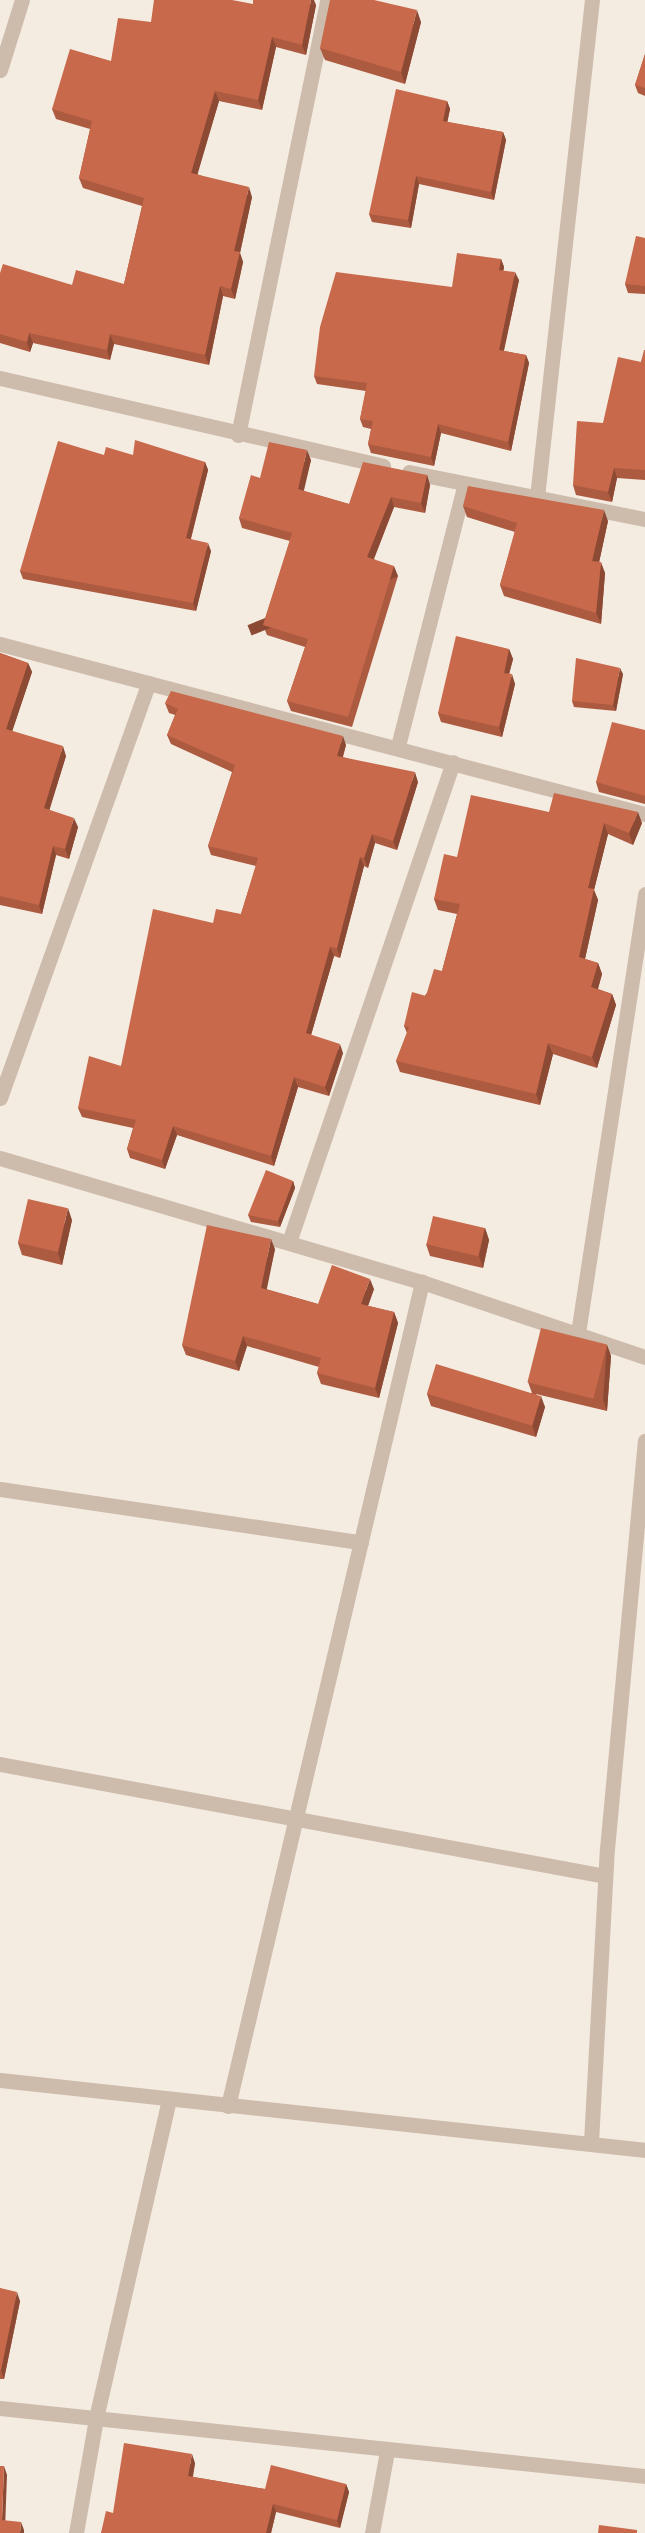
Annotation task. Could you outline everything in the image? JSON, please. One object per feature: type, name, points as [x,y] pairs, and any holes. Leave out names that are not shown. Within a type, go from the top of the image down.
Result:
[{"type":"street","points":[[0,70],[22,0]]},
{"type":"street","points":[[238,435],[327,0]]},
{"type":"street","points":[[537,497],[592,0]]},
{"type":"street","points":[[0,378],[238,435],[465,484],[645,519]]},
{"type":"street","points":[[398,746],[465,484]]},
{"type":"street","points":[[0,644],[398,746],[645,814]]},
{"type":"street","points":[[0,1098],[149,683]]},
{"type":"street","points":[[289,1242],[453,762]]},
{"type":"street","points":[[579,1333],[645,894]]},
{"type":"street","points":[[0,1158],[422,1282],[645,1357]]},
{"type":"street","points":[[228,2106],[422,1282]]},
{"type":"street","points":[[591,2142],[605,1876],[645,1441]]},
{"type":"street","points":[[0,1490],[361,1542]]},
{"type":"street","points":[[0,1764],[605,1876]]},
{"type":"street","points":[[0,2080],[169,2100],[591,2142],[645,2150]]},
{"type":"street","points":[[76,2533],[96,2418],[169,2100]]},
{"type":"street","points":[[0,2408],[387,2451],[645,2476]]},
{"type":"street","points":[[372,2533],[387,2451]]},
{"type":"building","points":[[154,0],[232,0],[253,4],[253,0],[311,0],[302,45],[272,37],[258,100],[215,91],[191,173],[249,187],[234,251],[240,252],[231,289],[220,286],[205,355],[110,334],[107,350],[29,333],[27,342],[0,334],[0,273],[3,264],[72,285],[76,270],[124,284],[144,198],[79,178],[92,121],[52,109],[70,49],[111,61],[118,18],[151,22]]},
{"type":"building","points":[[330,0],[374,0],[417,10],[401,72],[320,48]]},
{"type":"building","points":[[645,54],[645,88],[635,85]]},
{"type":"building","points":[[396,89],[447,101],[443,121],[503,132],[491,192],[416,176],[408,220],[369,214]]},
{"type":"building","points":[[636,236],[645,238],[645,286],[625,284]]},
{"type":"building","points":[[457,253],[501,259],[499,270],[515,272],[499,350],[526,355],[508,442],[438,424],[431,457],[368,444],[373,421],[360,419],[367,383],[314,376],[320,327],[336,272],[452,287]]},
{"type":"building","points":[[644,350],[645,470],[614,468],[608,492],[573,485],[577,421],[603,423],[618,357],[641,362]]},
{"type":"building","points":[[135,440],[205,462],[186,538],[208,543],[193,603],[20,571],[58,441],[104,455],[106,447],[133,455]]},
{"type":"building","points":[[269,442],[307,450],[298,489],[349,504],[363,462],[427,475],[421,503],[391,497],[367,557],[394,566],[348,717],[287,701],[308,639],[263,625],[292,533],[239,518],[251,475],[260,478]]},
{"type":"building","points":[[468,486],[604,510],[592,561],[601,562],[596,613],[500,585],[517,523],[463,506]]},
{"type":"building","points":[[456,636],[509,649],[504,673],[512,674],[499,727],[438,713]]},
{"type":"building","points":[[0,653],[28,663],[6,729],[63,746],[44,808],[74,818],[65,849],[53,846],[39,905],[0,896]]},
{"type":"building","points":[[576,658],[620,668],[613,705],[572,701]]},
{"type":"building","points":[[171,691],[343,736],[337,756],[415,772],[393,841],[372,834],[364,858],[360,857],[337,948],[330,947],[306,1033],[340,1044],[325,1087],[294,1077],[271,1156],[173,1126],[162,1160],[127,1149],[136,1120],[78,1108],[89,1056],[121,1066],[153,909],[213,923],[216,909],[241,914],[258,858],[208,846],[235,765],[167,735],[178,709],[165,703]]},
{"type":"building","points":[[612,722],[645,730],[645,796],[596,782]]},
{"type":"building","points":[[554,793],[638,812],[629,833],[604,823],[588,888],[594,889],[579,957],[598,963],[591,987],[612,994],[592,1057],[548,1043],[536,1094],[396,1061],[409,1027],[404,1026],[412,992],[426,996],[434,969],[442,971],[460,904],[434,899],[444,854],[457,857],[471,795],[549,812]]},
{"type":"building","points":[[266,1170],[293,1181],[278,1221],[248,1215]]},
{"type":"building","points":[[28,1199],[68,1208],[58,1252],[18,1243]]},
{"type":"building","points":[[433,1216],[485,1228],[478,1256],[426,1244]]},
{"type":"building","points":[[207,1225],[271,1239],[261,1288],[318,1304],[332,1265],[370,1279],[361,1304],[394,1312],[375,1388],[317,1373],[321,1358],[243,1336],[235,1361],[182,1345]]},
{"type":"building","points":[[541,1328],[607,1344],[593,1399],[527,1382]]},
{"type":"building","points":[[436,1364],[541,1396],[532,1426],[427,1394]]},
{"type":"building","points":[[0,2288],[17,2292],[1,2370],[0,2370]]},
{"type":"building","points":[[124,2443],[192,2454],[188,2476],[265,2489],[271,2465],[346,2484],[337,2520],[273,2504],[266,2533],[101,2533],[106,2511],[113,2513]]},
{"type":"building","points":[[0,2466],[4,2466],[2,2520],[21,2522],[20,2533],[0,2533]]},
{"type":"building","points":[[599,2525],[637,2530],[637,2533],[598,2533]]}]
